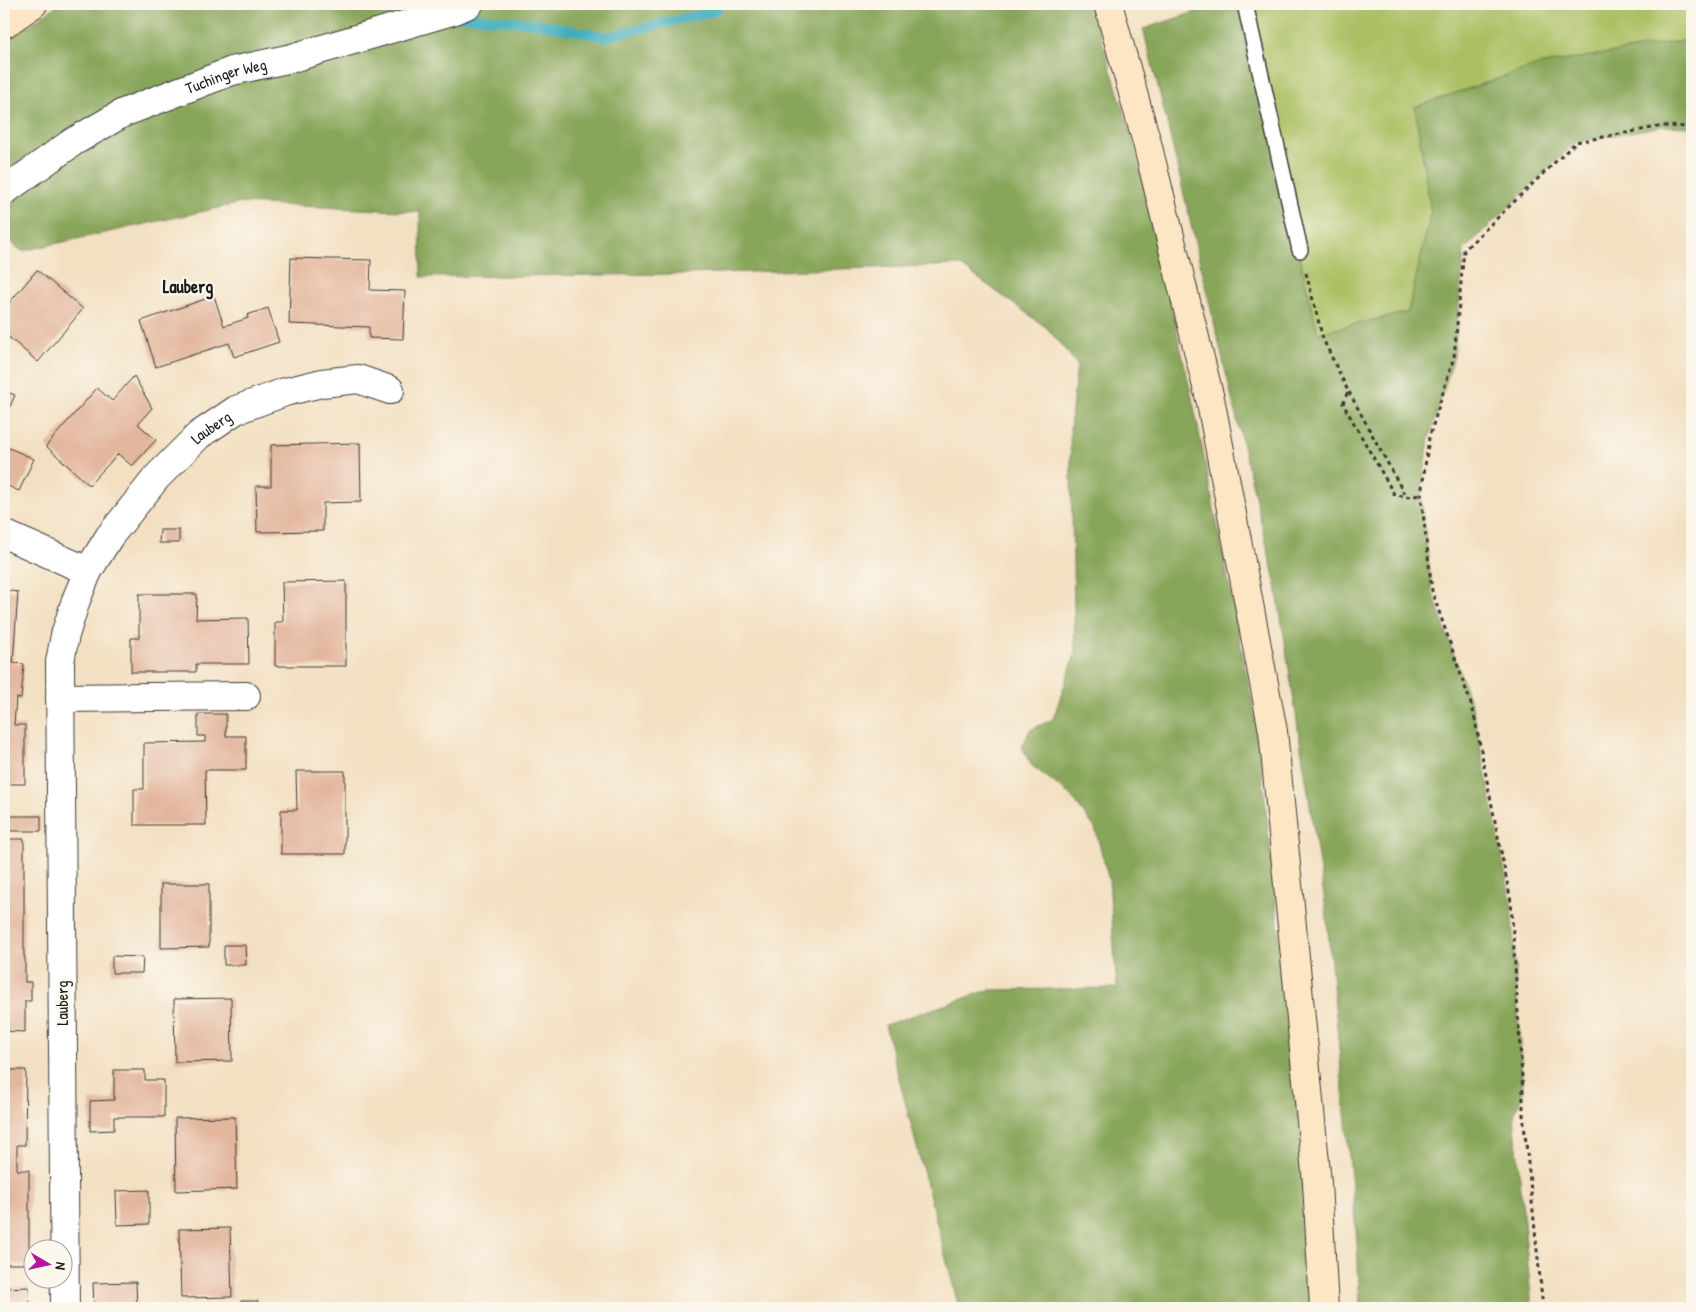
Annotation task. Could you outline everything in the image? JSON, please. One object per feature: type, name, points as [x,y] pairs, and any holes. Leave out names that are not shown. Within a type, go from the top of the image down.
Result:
[{"type":"main road","points":[[4,24],[33,4]]},
{"type":"main road","points":[[1108,4],[1147,143],[1211,403],[1273,730],[1317,1183],[1324,1308]]},
{"type":"street","name":"Tuchinger Weg","points":[[4,191],[73,142],[123,112],[232,71],[292,58],[455,10],[469,4]]},
{"type":"street","name":"Lauberg","points":[[64,1308],[60,662],[65,635],[76,600],[88,571],[110,537],[157,477],[199,434],[236,410],[285,392],[322,383],[358,379],[390,390]]},
{"type":"street","points":[[4,534],[88,571]]},
{"type":"street","points":[[60,698],[246,696]]},
{"type":"lane","points":[[1245,4],[1300,250]]},
{"type":"path","points":[[1543,1308],[1523,1114],[1511,902],[1473,710],[1432,591],[1421,495],[1429,438],[1454,357],[1464,250],[1576,142],[1663,126],[1692,127]]},
{"type":"path","points":[[1300,250],[1323,339],[1348,391],[1406,497]]},
{"type":"path","points":[[1348,391],[1343,404],[1394,494],[1406,497],[1421,495]]},
{"type":"green space","points":[[59,4],[1091,4],[1135,148],[1194,407],[1258,732],[1305,1184],[1312,1308],[959,1308],[885,1025],[989,990],[1117,988],[1109,880],[1095,828],[1069,794],[1031,765],[1022,747],[1030,730],[1053,719],[1075,655],[1070,429],[1077,364],[1047,328],[960,265],[687,274],[421,277],[420,212],[241,203],[22,251],[4,237],[4,43]]},
{"type":"green space","points":[[1220,4],[1254,4],[1276,150],[1318,333],[1408,312],[1431,213],[1415,107],[1538,65],[1692,39],[1692,127],[1663,126],[1576,142],[1464,250],[1454,357],[1429,438],[1421,495],[1432,591],[1473,710],[1511,902],[1523,1093],[1514,1115],[1532,1308],[1360,1308],[1357,1241],[1326,909],[1276,585],[1163,106],[1143,29]]},
{"type":"green space","points":[[1254,4],[1692,4],[1692,39],[1538,65],[1415,107],[1431,213],[1408,312],[1318,333],[1276,150]]},
{"type":"building","points":[[291,258],[371,260],[370,290],[405,291],[403,339],[369,338],[369,327],[289,324]]},
{"type":"building","points":[[37,270],[83,309],[38,362],[4,333],[4,309]]},
{"type":"building","points":[[214,296],[224,326],[248,318],[247,315],[268,308],[279,342],[234,357],[229,343],[156,367],[141,321]]},
{"type":"building","points":[[134,376],[152,408],[138,424],[156,440],[132,466],[118,454],[89,485],[46,446],[97,388],[112,401]]},
{"type":"building","points":[[4,391],[15,395],[4,420]]},
{"type":"building","points":[[360,443],[361,502],[323,503],[323,531],[257,532],[256,486],[271,486],[271,445]]},
{"type":"building","points":[[7,447],[34,459],[19,491],[4,484],[4,454]]},
{"type":"building","points":[[160,530],[179,530],[179,543],[159,543]]},
{"type":"building","points":[[346,581],[346,666],[275,666],[275,622],[283,622],[282,582]]},
{"type":"building","points":[[4,590],[18,592],[13,663],[24,664],[21,699],[16,698],[14,725],[25,725],[25,784],[4,784]]},
{"type":"building","points":[[139,594],[197,594],[196,619],[248,618],[249,664],[196,664],[196,672],[131,672],[131,638],[139,638]]},
{"type":"building","points":[[198,714],[226,714],[226,736],[246,736],[246,770],[205,770],[206,825],[134,825],[134,789],[144,789],[144,743],[205,742],[205,736],[198,736]]},
{"type":"building","points":[[296,771],[345,771],[345,854],[281,854],[281,810],[297,810]]},
{"type":"building","points":[[7,816],[41,816],[41,831],[7,831]]},
{"type":"building","points":[[4,839],[24,839],[25,982],[31,982],[31,1001],[25,1001],[25,1032],[4,1031]]},
{"type":"building","points":[[161,884],[209,884],[209,947],[161,948]]},
{"type":"building","points":[[224,945],[245,945],[246,965],[224,965]]},
{"type":"building","points":[[112,956],[143,957],[142,973],[112,973]]},
{"type":"building","points":[[231,998],[232,1061],[175,1062],[174,999]]},
{"type":"building","points":[[4,1070],[26,1070],[25,1145],[17,1145],[17,1170],[29,1170],[29,1240],[22,1240],[22,1264],[4,1264]]},
{"type":"building","points":[[114,1070],[145,1070],[145,1080],[164,1080],[164,1117],[114,1117],[114,1130],[90,1131],[90,1101],[114,1100]]},
{"type":"building","points":[[235,1117],[237,1189],[176,1191],[175,1118]]},
{"type":"building","points":[[149,1190],[149,1224],[117,1225],[116,1191]]},
{"type":"building","points":[[230,1228],[232,1297],[181,1298],[179,1229]]},
{"type":"building","points":[[136,1282],[137,1308],[94,1308],[93,1283]]},
{"type":"building","points":[[22,1287],[22,1290],[29,1290],[30,1308],[4,1308],[4,1288]]},
{"type":"building","points":[[241,1301],[258,1301],[259,1308],[241,1308]]},
{"type":"waterway","points":[[461,16],[535,23],[606,37],[715,11],[722,4]]},
{"type":"district","name":"Lauberg","points":[[188,286]]}]
